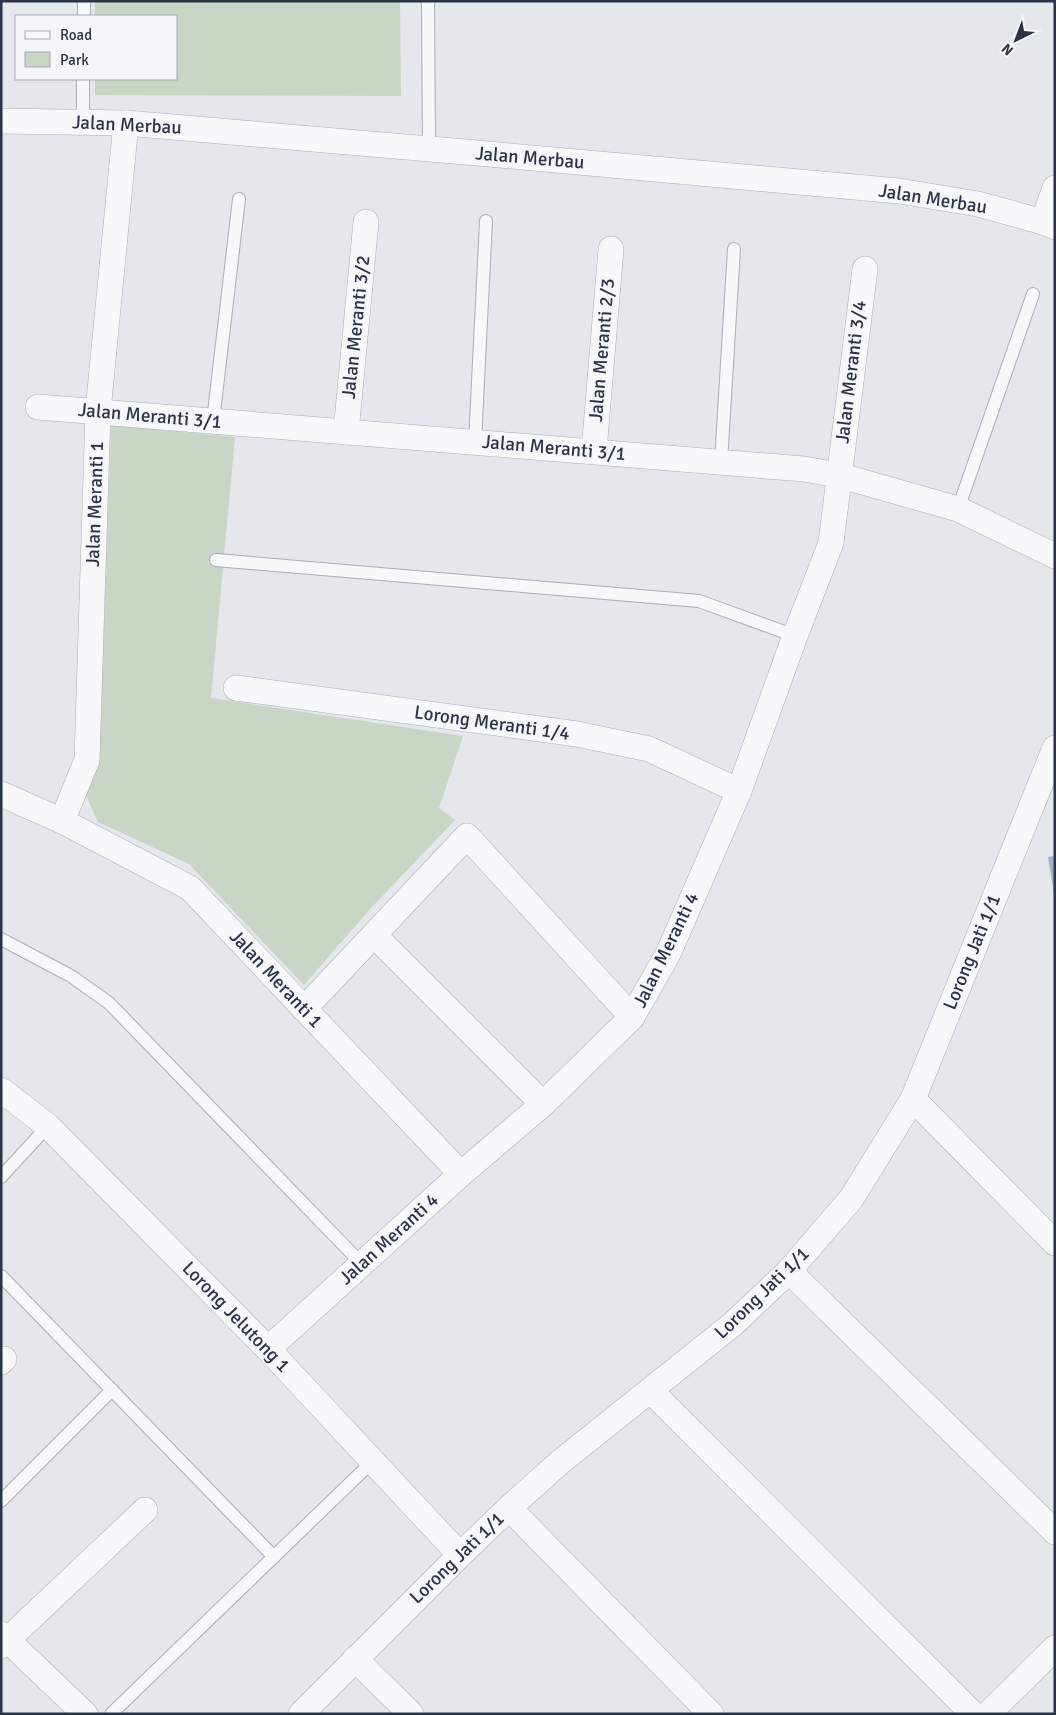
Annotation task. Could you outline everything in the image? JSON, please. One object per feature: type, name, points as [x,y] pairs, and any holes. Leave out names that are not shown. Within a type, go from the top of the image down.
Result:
[{"type":"street","name":"Jalan Merbau","points":[[1,122],[126,123],[898,191],[978,204],[1049,225]]},
{"type":"street","name":"Jalan Meranti 1","points":[[62,821],[88,760],[98,412],[126,123]]},
{"type":"street","points":[[1049,225],[1055,188]]},
{"type":"street","name":"Jalan Meranti 3/2","points":[[346,432],[366,222]]},
{"type":"street","name":"Jalan Meranti 2/3","points":[[594,452],[611,249]]},
{"type":"street","name":"Jalan Meranti 3/4","points":[[838,475],[864,269]]},
{"type":"street","name":"Jalan Meranti 3/1","points":[[38,407],[804,469],[838,475],[958,509],[1055,556]]},
{"type":"street","name":"Jalan Meranti 4","points":[[268,1349],[461,1174],[544,1104],[632,1017],[668,954],[739,791],[830,543],[838,475]]},
{"type":"street","name":"Lorong Meranti 1/4","points":[[236,688],[577,734],[631,745],[649,749],[739,791]]},
{"type":"street","name":"Lorong Jati 1/1","points":[[301,1714],[460,1554],[509,1508],[559,1463],[733,1324],[790,1271],[851,1199],[913,1099],[1055,748]]},
{"type":"street","name":"Jalan Meranti 1","points":[[1,794],[62,821],[190,888],[461,1174]]},
{"type":"street","points":[[304,1009],[468,836],[632,1017]]},
{"type":"street","points":[[374,935],[544,1104]]},
{"type":"street","name":"Lorong Jelutong 1","points":[[1,1090],[48,1126],[268,1349],[460,1554]]},
{"type":"street","points":[[913,1099],[1055,1242]]},
{"type":"street","points":[[790,1271],[1055,1532]]},
{"type":"street","points":[[651,1391],[973,1714]]},
{"type":"street","points":[[509,1508],[711,1714]]},
{"type":"street","points":[[85,1714],[3,1640],[145,1510]]},
{"type":"street","points":[[988,1714],[1055,1648]]},
{"type":"street","points":[[355,1659],[411,1714]]},
{"type":"lane","points":[[84,1],[84,15]]},
{"type":"lane","points":[[428,1],[429,149]]},
{"type":"lane","points":[[83,80],[83,122]]},
{"type":"lane","points":[[213,421],[239,198]]},
{"type":"lane","points":[[475,442],[486,221]]},
{"type":"lane","points":[[721,462],[734,249]]},
{"type":"lane","points":[[958,509],[1033,294]]},
{"type":"lane","points":[[216,560],[699,601],[795,636]]},
{"type":"lane","points":[[1,939],[71,976],[109,1004],[362,1264]]},
{"type":"lane","points":[[1,1177],[48,1126]]},
{"type":"lane","points":[[1,1276],[274,1556]]},
{"type":"lane","points":[[1,1500],[112,1390]]},
{"type":"lane","points":[[111,1714],[374,1460]]},
{"type":"green space","points":[[95,1],[400,1],[401,96],[95,95],[95,80],[178,80],[178,15],[95,15]]},
{"type":"green space","points":[[111,425],[235,437],[211,698],[463,736],[439,808],[455,820],[371,908],[304,985],[189,864],[98,822],[86,796],[99,758]]},
{"type":"water","points":[[1055,856],[1055,900],[1048,857]]}]
